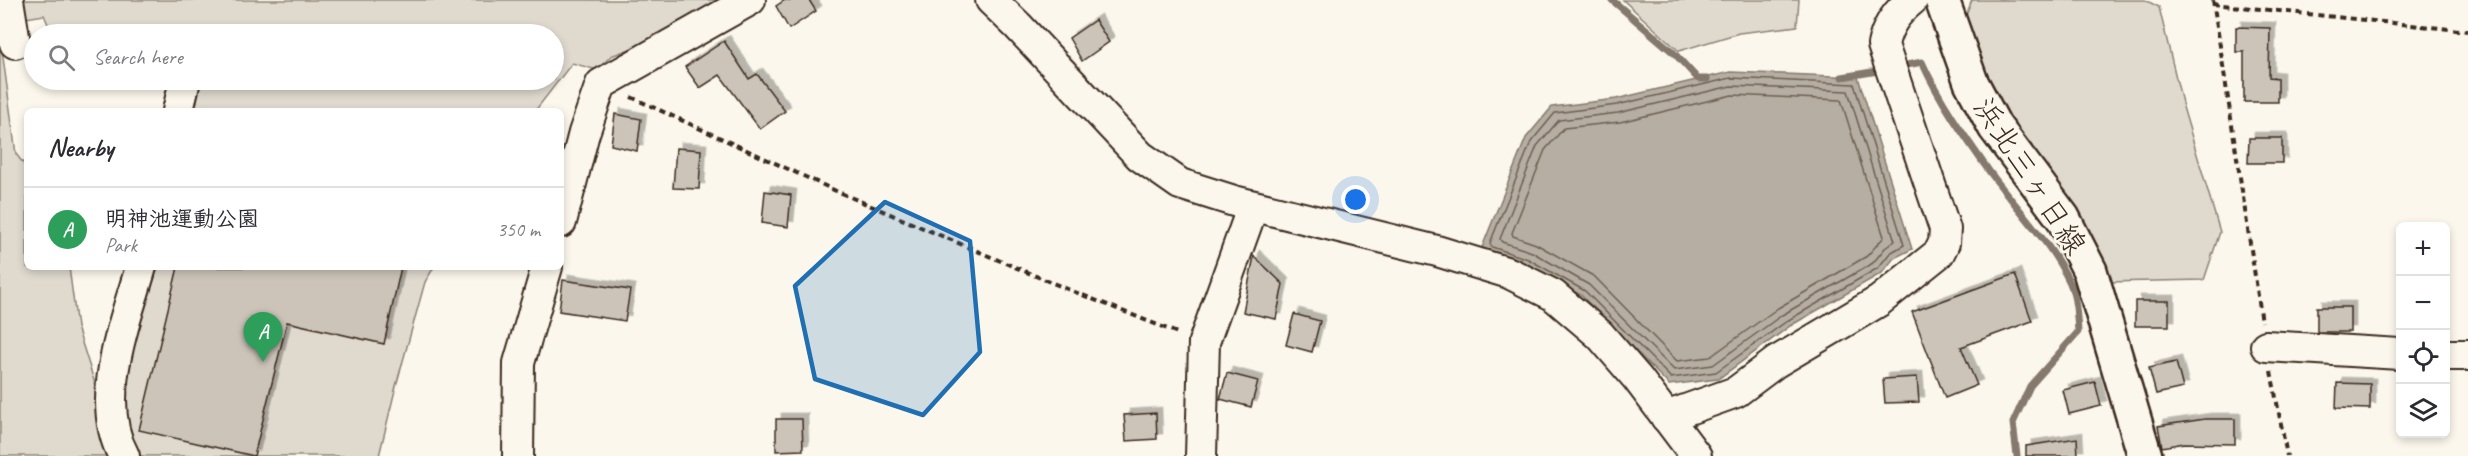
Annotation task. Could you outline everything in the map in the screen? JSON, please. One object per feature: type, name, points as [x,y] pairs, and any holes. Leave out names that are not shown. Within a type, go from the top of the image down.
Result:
[{"type":"main road","name":"浜北三ヶ日線","points":[[1942,0],[1971,82],[1995,127],[2063,218],[2090,271],[2145,456]]},
{"type":"street","points":[[8,0],[16,45]]},
{"type":"street","points":[[564,211],[601,84],[750,0]]},
{"type":"street","points":[[991,0],[1140,156],[1180,184],[1253,206],[1447,254],[1509,273],[1553,295],[1600,335],[1638,379],[1696,456]]},
{"type":"street","points":[[1666,417],[1736,392],[1776,362],[1879,301],[1939,253],[1944,243],[1945,229],[1883,45],[1886,31],[1900,10],[1912,0]]},
{"type":"street","points":[[179,108],[183,90]]},
{"type":"street","points":[[1201,456],[1203,342],[1253,206]]},
{"type":"street","points":[[124,456],[116,442],[110,393],[121,338],[140,270]]},
{"type":"street","points":[[518,456],[519,363],[546,270]]},
{"type":"street","points":[[2266,346],[2396,354]]},
{"type":"street","points":[[2450,355],[2468,355]]},
{"type":"path","points":[[2287,456],[2266,346],[2213,2],[2468,31]]},
{"type":"path","points":[[601,84],[836,191],[1122,312],[1203,342]]},
{"type":"highlighted area","points":[[885,202],[970,241],[980,352],[923,415],[815,379],[795,286]]},
{"type":"shaded area","points":[[16,0],[728,0],[652,49],[630,49],[611,56],[597,70],[572,63],[564,73],[564,24],[48,24],[44,15],[20,19]]},
{"type":"shaded area","points":[[1623,0],[1799,0],[1797,26],[1739,33],[1679,51]]},
{"type":"shaded area","points":[[1972,0],[2145,0],[2159,7],[2183,107],[2220,232],[2204,280],[2105,282],[2014,153],[1965,18]]},
{"type":"shaded area","points":[[0,35],[16,154],[24,164],[24,270],[69,270],[77,327],[103,409],[125,456],[0,456]]},
{"type":"shaded area","points":[[191,90],[551,90],[537,108],[187,108]]},
{"type":"shaded area","points":[[145,270],[432,270],[425,282],[379,456],[138,456],[125,431],[128,337]]},
{"type":"water","points":[[1730,72],[1858,77],[1912,249],[1894,258],[1882,273],[1790,326],[1718,379],[1669,385],[1581,295],[1526,264],[1481,250],[1526,138],[1552,107],[1616,99]]},
{"type":"building","points":[[785,0],[809,0],[816,11],[789,29],[776,6]]},
{"type":"building","points":[[1095,20],[1109,42],[1082,61],[1069,38]]},
{"type":"building","points":[[2236,27],[2270,28],[2269,77],[2278,78],[2278,102],[2244,102],[2244,52],[2236,52]]},
{"type":"building","points":[[724,41],[749,79],[757,74],[785,111],[760,129],[720,75],[700,88],[685,67]]},
{"type":"building","points":[[615,114],[641,119],[637,151],[611,145]]},
{"type":"building","points":[[2249,138],[2282,138],[2282,163],[2248,163]]},
{"type":"building","points":[[676,148],[701,150],[699,189],[673,188]]},
{"type":"building","points":[[765,191],[791,195],[788,227],[762,223]]},
{"type":"building","points":[[1254,256],[1283,284],[1276,319],[1243,312]]},
{"type":"building","points":[[177,270],[400,270],[384,344],[287,322],[254,456],[139,430]]},
{"type":"building","points":[[2015,274],[2032,321],[1961,347],[1977,385],[1945,398],[1912,312]]},
{"type":"building","points":[[563,280],[630,290],[625,321],[559,311]]},
{"type":"building","points":[[2135,301],[2169,301],[2169,326],[2135,326]]},
{"type":"building","points":[[2317,307],[2350,307],[2350,332],[2317,332]]},
{"type":"building","points":[[1294,314],[1320,321],[1312,352],[1286,345]]},
{"type":"building","points":[[2176,362],[2183,388],[2156,394],[2149,368]]},
{"type":"building","points":[[1227,373],[1258,381],[1251,407],[1220,399]]},
{"type":"building","points":[[1917,377],[1919,402],[1885,403],[1883,379]]},
{"type":"building","points":[[2095,382],[2101,406],[2069,414],[2063,390]]},
{"type":"building","points":[[2337,383],[2370,384],[2370,409],[2336,408]]},
{"type":"building","points":[[1156,413],[1157,439],[1126,441],[1124,415]]},
{"type":"building","points":[[776,419],[802,419],[803,450],[776,451]]},
{"type":"building","points":[[2205,419],[2235,419],[2235,444],[2184,443],[2162,447],[2158,426]]},
{"type":"building","points":[[2077,438],[2078,456],[2026,456],[2026,446]]},
{"type":"waterway","points":[[1612,0],[1674,53],[1698,79],[1707,79]]},
{"type":"waterway","points":[[1897,67],[1922,62],[1962,132],[1989,171],[2053,253],[2072,288],[2078,332],[2030,386],[2013,423],[2017,456]]},
{"type":"waterway","points":[[1842,77],[1884,70]]},
{"type":"place","name":"明神池運動公園","points":[[263,362]]}]
